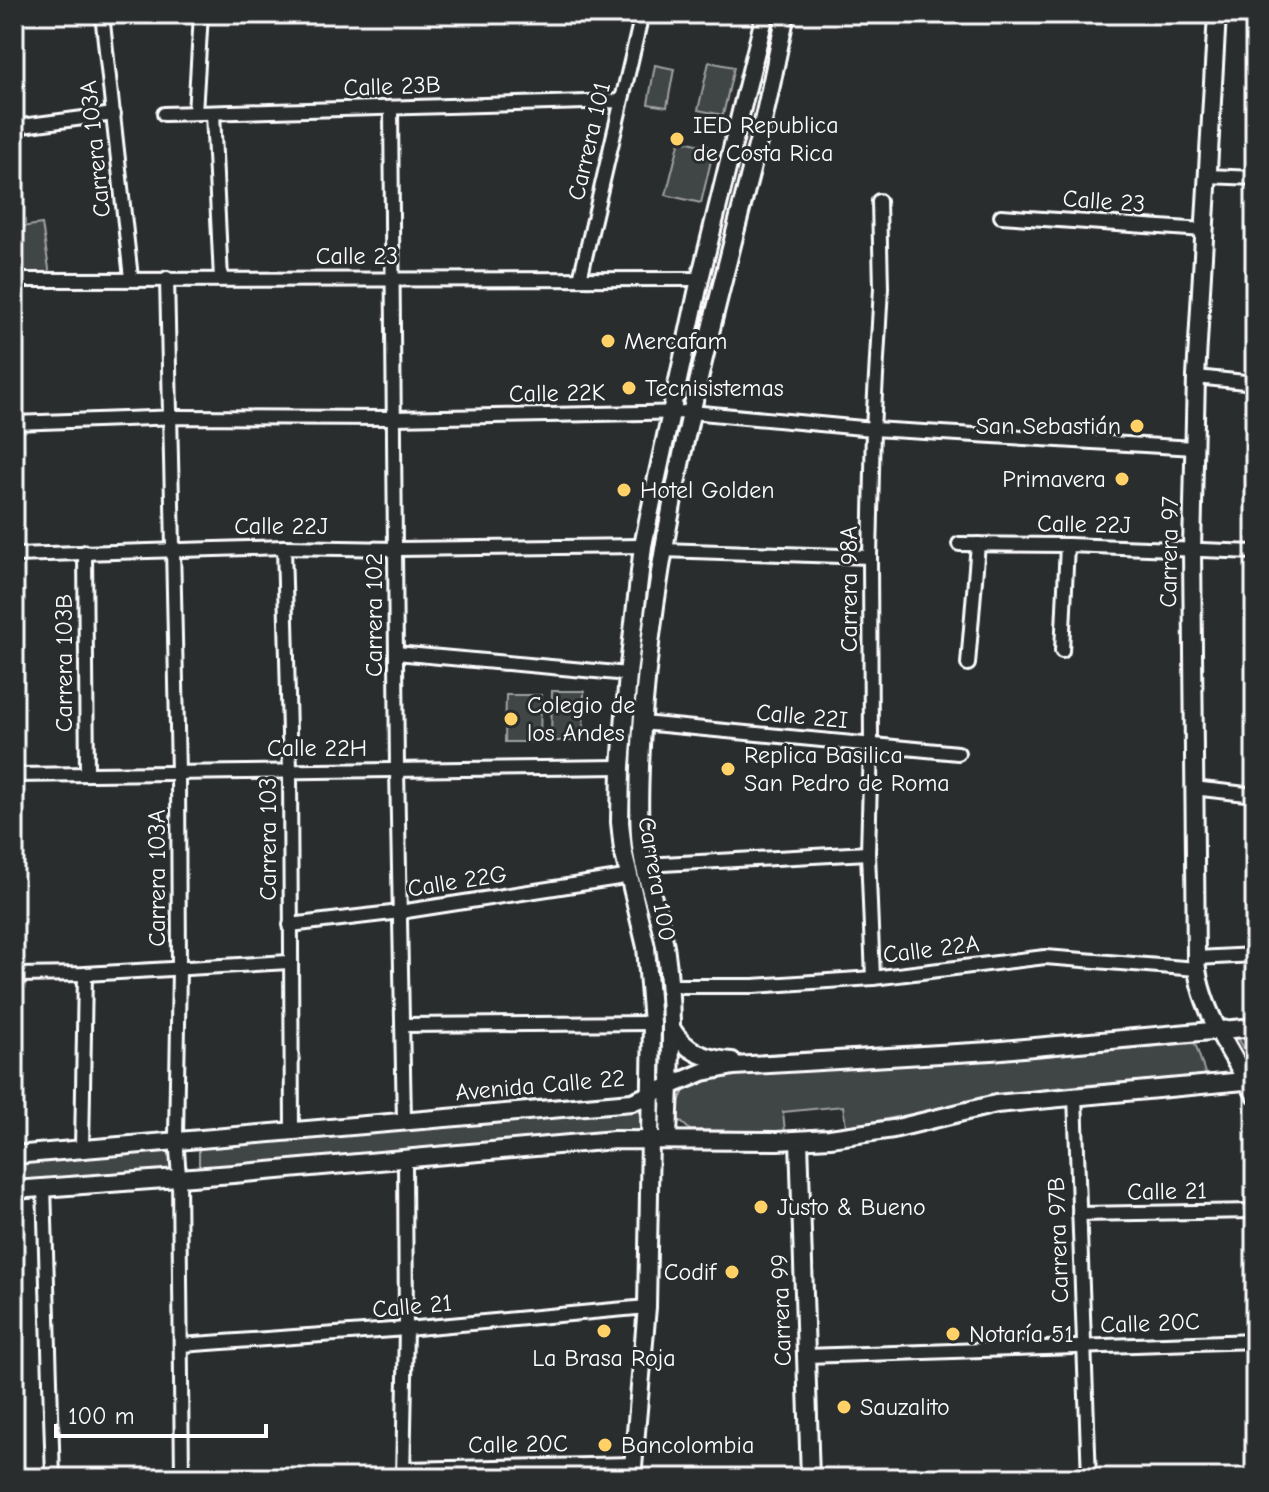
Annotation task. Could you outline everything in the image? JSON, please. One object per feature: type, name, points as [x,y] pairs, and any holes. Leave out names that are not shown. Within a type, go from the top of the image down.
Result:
[{"type":"main road","name":"Carrera 100","points":[[668,1139],[670,986],[659,919],[638,871],[623,850],[620,822],[628,674],[643,546],[700,279],[765,14]]},
{"type":"main road","name":"Carrera 100","points":[[633,1471],[647,1307],[651,1095],[652,1023],[638,871],[642,723],[648,657],[662,550],[691,412],[757,147],[786,14]]},
{"type":"main road","name":"Carrera 97","points":[[1217,14],[1196,377],[1192,549],[1196,964],[1201,989],[1219,1029],[1252,1085]]},
{"type":"main road","name":"Avenida Calle 22","points":[[14,1155],[632,1102],[711,1070],[757,1063],[991,1051],[1255,1027]]},
{"type":"main road","points":[[671,1028],[686,1046],[706,1058],[757,1063]]},
{"type":"main road","points":[[14,1190],[405,1160],[577,1143],[650,1139],[799,1140],[876,1132],[996,1104],[1252,1085]]},
{"type":"main road","name":"Carrera 99","points":[[799,1140],[810,1478]]},
{"type":"street","name":"Carrera 103A","points":[[102,14],[131,278]]},
{"type":"street","points":[[195,113],[201,14]]},
{"type":"street","name":"Carrera 101","points":[[580,279],[642,14]]},
{"type":"street","name":"Calle 23B","points":[[164,114],[621,101]]},
{"type":"street","name":"Carrera 102","points":[[391,109],[397,769],[404,1120]]},
{"type":"street","points":[[213,113],[221,279]]},
{"type":"street","points":[[14,127],[114,114]]},
{"type":"street","points":[[1207,176],[1255,178]]},
{"type":"street","name":"Carrera 98A","points":[[873,978],[868,853],[870,557],[881,288],[879,201]]},
{"type":"street","name":"Calle 23","points":[[1001,216],[1204,230]]},
{"type":"street","name":"Carrera 103A","points":[[167,278],[178,772],[176,1142],[182,1478]]},
{"type":"street","name":"Calle 23","points":[[14,280],[700,279]]},
{"type":"street","points":[[1196,377],[1255,383]]},
{"type":"street","name":"Calle 22K","points":[[14,423],[172,418],[394,418],[691,412],[873,429],[1195,448]]},
{"type":"street","name":"Calle 22J","points":[[959,544],[1255,552]]},
{"type":"street","points":[[968,664],[978,544]]},
{"type":"street","points":[[1062,651],[1067,545]]},
{"type":"street","name":"Calle 22J","points":[[14,555],[284,547],[643,546]]},
{"type":"street","name":"Carrera 103","points":[[284,547],[290,770],[292,1130]]},
{"type":"street","points":[[662,550],[870,557]]},
{"type":"street","name":"Carrera 103B","points":[[85,552],[87,773]]},
{"type":"street","points":[[396,653],[628,674]]},
{"type":"street","name":"Calle 22I","points":[[642,723],[958,753]]},
{"type":"street","name":"Calle 22H","points":[[14,775],[621,767]]},
{"type":"street","points":[[1193,788],[1255,795]]},
{"type":"street","name":"Calle 22G","points":[[290,925],[400,912],[638,871],[868,853]]},
{"type":"street","name":"Calle 22A","points":[[670,986],[753,986],[873,978],[1045,957],[1196,964],[1255,955]]},
{"type":"street","points":[[14,975],[289,962]]},
{"type":"street","points":[[82,1149],[85,974]]},
{"type":"street","points":[[403,1025],[652,1023]]},
{"type":"street","name":"Carrera 97B","points":[[1075,1096],[1089,1478]]},
{"type":"street","points":[[403,1474],[405,1160]]},
{"type":"street","points":[[44,1187],[53,1478]]},
{"type":"street","name":"Calle 21","points":[[1079,1214],[1255,1211]]},
{"type":"street","name":"Calle 21","points":[[181,1345],[647,1307]]},
{"type":"street","name":"Calle 20C","points":[[806,1356],[1255,1341]]},
{"type":"street","name":"Calle 20C","points":[[403,1474],[633,1471]]},
{"type":"shaded area","points":[[709,62],[734,67],[723,115],[698,110]]},
{"type":"shaded area","points":[[655,65],[674,69],[667,107],[648,104]]},
{"type":"shaded area","points":[[680,140],[714,148],[701,203],[666,195]]},
{"type":"shaded area","points":[[42,224],[50,275],[14,274],[14,228]]},
{"type":"shaded area","points":[[552,691],[584,691],[583,741],[551,741]]},
{"type":"shaded area","points":[[506,695],[541,695],[540,742],[505,742]]},
{"type":"shaded area","points":[[1255,1036],[1255,1068],[1238,1038]]},
{"type":"shaded area","points":[[1195,1043],[1206,1076],[1028,1091],[846,1126],[843,1106],[783,1112],[785,1132],[690,1130],[678,1119],[677,1105],[685,1089],[729,1073],[1018,1058]]},
{"type":"shaded area","points":[[639,1107],[641,1130],[199,1169],[199,1145]]},
{"type":"shaded area","points":[[173,1147],[173,1172],[14,1183],[14,1161]]},
{"type":"place","name":"IED Republica de Costa Rica","points":[[677,139]]},
{"type":"place","name":"Mercafam","points":[[608,341]]},
{"type":"place","name":"Tecnisistemas","points":[[629,388]]},
{"type":"place","name":"San Sebastián","points":[[1137,426]]},
{"type":"place","name":"Primavera","points":[[1122,479]]},
{"type":"place","name":"Hotel Golden","points":[[624,490]]},
{"type":"place","name":"Colegio de los Andes","points":[[511,719]]},
{"type":"place","name":"Replica Basilica San Pedro de Roma","points":[[728,769]]},
{"type":"place","name":"Justo & Bueno","points":[[761,1207]]},
{"type":"place","name":"Codif","points":[[732,1272]]},
{"type":"place","name":"La Brasa Roja","points":[[604,1331]]},
{"type":"place","name":"Notaría 51","points":[[953,1334]]},
{"type":"place","name":"Sauzalito","points":[[844,1407]]},
{"type":"place","name":"Bancolombia","points":[[605,1445]]}]
